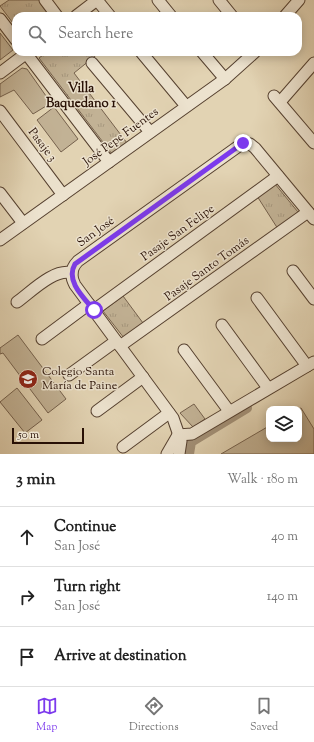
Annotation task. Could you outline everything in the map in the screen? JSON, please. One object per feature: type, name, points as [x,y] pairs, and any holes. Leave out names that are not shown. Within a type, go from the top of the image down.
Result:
[{"type":"street","points":[[45,0],[53,12]]},
{"type":"street","points":[[81,12],[97,0],[107,12]]},
{"type":"street","points":[[158,0],[168,12]]},
{"type":"street","points":[[219,0],[229,12]]},
{"type":"street","points":[[288,12],[299,0]]},
{"type":"street","points":[[0,19],[12,35]]},
{"type":"street","points":[[0,73],[21,56]]},
{"type":"street","points":[[29,56],[109,162]]},
{"type":"street","points":[[143,56],[186,106]]},
{"type":"street","points":[[205,56],[225,79]]},
{"type":"street","name":"José Pepe Fuentes","points":[[0,240],[225,79],[250,56]]},
{"type":"street","points":[[92,63],[150,132]]},
{"type":"street","points":[[314,63],[277,99],[314,143]]},
{"type":"street","name":"Pasaje 3","points":[[0,111],[63,195]]},
{"type":"street","name":"San José","points":[[72,273],[73,268],[78,261],[239,144],[246,143],[253,145],[311,216]]},
{"type":"street","name":"Pasaje San Felipe","points":[[42,339],[91,307],[278,176]]},
{"type":"street","points":[[0,193],[23,223]]},
{"type":"street","name":"Pasaje Santo Tomás","points":[[70,375],[311,216]]},
{"type":"street","points":[[293,271],[314,299]]},
{"type":"street","points":[[17,302],[55,275],[64,272],[72,273],[75,285],[176,424],[182,445],[179,454]]},
{"type":"street","points":[[178,435],[192,434],[310,364],[257,298]]},
{"type":"street","points":[[222,325],[268,388]]},
{"type":"street","points":[[184,350],[229,411]]},
{"type":"street","points":[[97,411],[143,377]]},
{"type":"street","points":[[124,447],[169,413]]},
{"type":"street","points":[[166,454],[178,435]]},
{"type":"green space","points":[[9,0],[40,0],[48,12],[12,12],[12,22],[0,6]]},
{"type":"green space","points":[[0,33],[12,51],[0,60]]},
{"type":"green space","points":[[42,56],[95,56],[74,73],[127,143],[112,154],[39,58]]},
{"type":"green space","points":[[22,68],[27,69],[51,103],[33,114],[14,90],[0,97],[0,84]]},
{"type":"green space","points":[[54,107],[78,139],[61,152],[37,120]]},
{"type":"green space","points":[[275,184],[298,212],[278,229],[257,196]]},
{"type":"green space","points":[[123,296],[143,323],[124,338],[103,311]]},
{"type":"green space","points":[[18,335],[66,399],[48,413],[3,353],[0,354],[0,348]]},
{"type":"green space","points":[[17,388],[42,420],[25,433],[0,402]]},
{"type":"green space","points":[[194,404],[205,419],[193,427],[180,413]]},
{"type":"green space","points":[[302,410],[314,429],[314,454],[221,454],[266,428],[266,442],[302,442]]},
{"type":"waterway","points":[[189,454],[191,442],[247,408]]},
{"type":"place","name":"Colegio Santa María de Paine","points":[[28,379]]},
{"type":"district","name":"Villa Baquedano 1","points":[[81,96]]},
{"type":"route","points":[[94,310],[73,281],[72,273],[75,264],[236,146],[243,143]]}]
